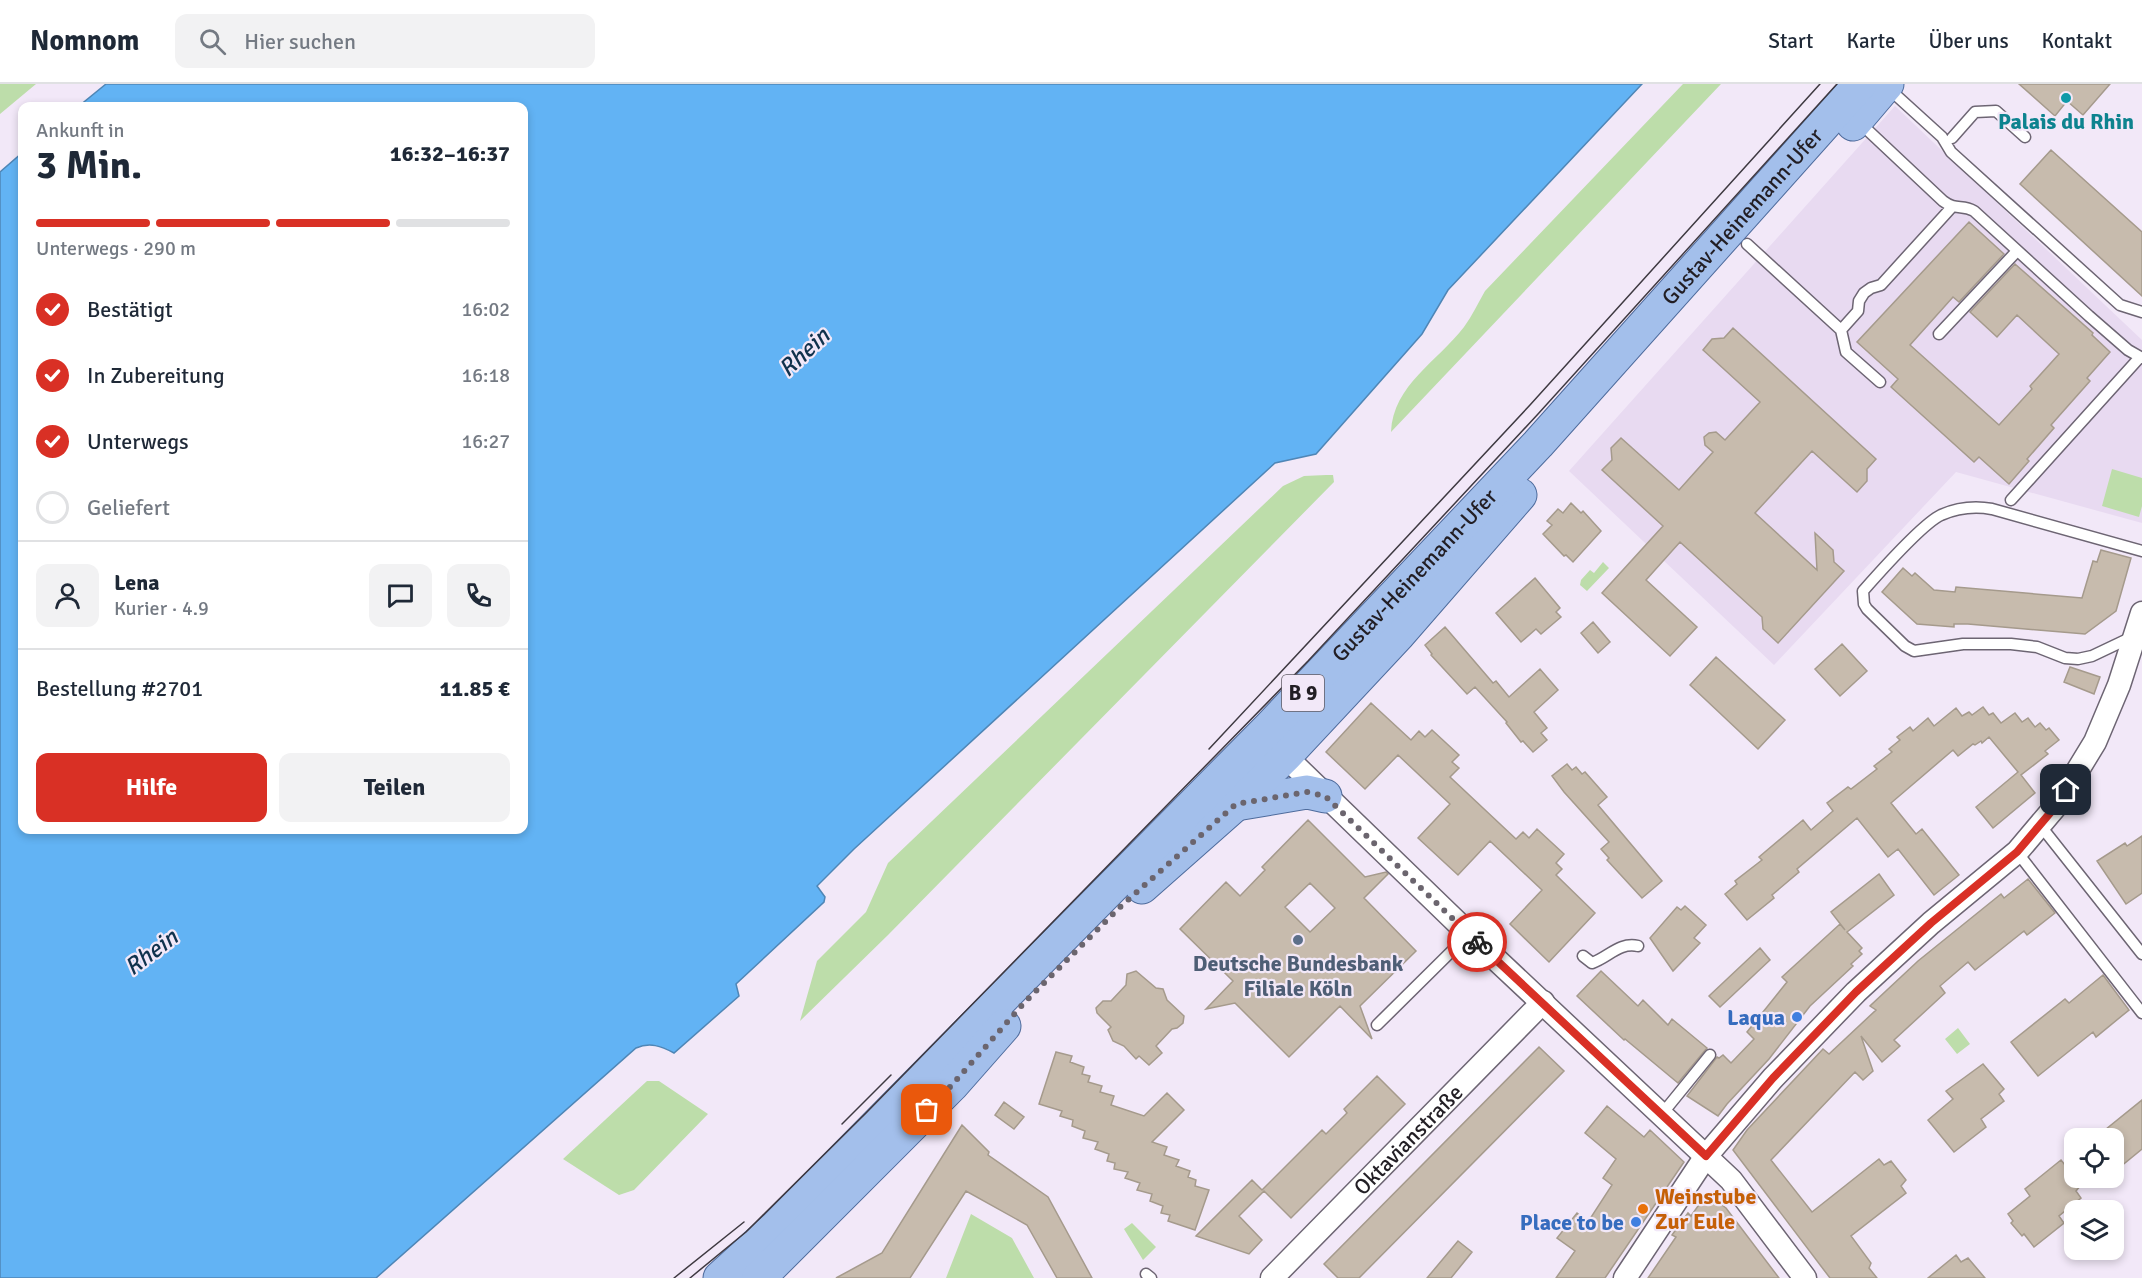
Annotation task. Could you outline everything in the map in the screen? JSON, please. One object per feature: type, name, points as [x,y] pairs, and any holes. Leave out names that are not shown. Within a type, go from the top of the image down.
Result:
[{"type":"main road","name":"Gustav-Heinemann-Ufer","points":[[720,1278],[775,1228],[1274,746],[1399,634],[1504,512],[1549,465],[1856,120],[1878,84]]},
{"type":"main road","name":"Gustav-Heinemann-Ufer","points":[[759,1278],[952,1085],[1024,1003],[1112,915],[1236,804],[1274,746],[1538,444],[1878,84]]},
{"type":"main road","points":[[1236,804],[1307,792],[1325,796]]},
{"type":"street","points":[[1625,1278],[1706,1156],[1773,1078],[1856,992],[1931,923],[2017,852],[2056,806],[2095,741],[2119,685],[2142,613]]},
{"type":"street","points":[[1274,746],[1468,934],[1731,1180],[1805,1278]]},
{"type":"street","name":"Oktavianstraße","points":[[1272,1278],[1543,1002]]},
{"type":"lane","points":[[1878,84],[1942,136],[1951,152],[2120,304],[2142,312]]},
{"type":"lane","points":[[1952,138],[1976,112],[1996,111],[2025,137]]},
{"type":"lane","points":[[1856,120],[1951,207],[1967,207],[1974,211],[2120,343],[2141,358],[2011,500]]},
{"type":"lane","points":[[1841,330],[1858,311],[1859,302],[1864,293],[1881,285],[1951,207]]},
{"type":"lane","points":[[1747,244],[1841,330],[1846,352],[1880,382]]},
{"type":"lane","points":[[1939,334],[2017,251]]},
{"type":"lane","points":[[2135,635],[2092,656],[2078,659],[2066,658],[2037,647],[2011,644],[1963,644],[1914,651],[1905,646],[1867,609],[1864,604],[1863,591],[1931,522],[1939,516],[1963,509],[1977,507],[1992,509],[2142,550]]},
{"type":"lane","points":[[2040,825],[2142,954]]},
{"type":"lane","points":[[2017,852],[2142,1013]]},
{"type":"lane","points":[[1377,1025],[1468,934]]},
{"type":"lane","points":[[1583,956],[1592,963],[1621,947],[1638,946]]},
{"type":"lane","points":[[1662,1114],[1710,1055]]},
{"type":"shaded area","points":[[1895,106],[2142,340],[2142,523],[1956,472],[1774,665],[1569,471]]},
{"type":"green space","points":[[0,84],[36,84],[0,114]]},
{"type":"green space","points":[[1683,84],[1721,84],[1391,432],[1394,415],[1408,387],[1464,327],[1485,291]]},
{"type":"green space","points":[[2112,469],[2142,478],[2142,506],[2139,517],[2102,506]]},
{"type":"green space","points":[[1333,475],[1334,482],[888,935],[800,1021],[817,961],[866,912],[888,863],[1283,486],[1304,476]]},
{"type":"green space","points":[[1603,562],[1609,568],[1587,591],[1580,585],[1581,580],[1590,570],[1594,573]]},
{"type":"green space","points":[[1958,1028],[1970,1044],[1957,1054],[1945,1039]]},
{"type":"green space","points":[[647,1081],[659,1081],[708,1114],[634,1190],[619,1195],[563,1159]]},
{"type":"green space","points":[[971,1214],[1012,1238],[1034,1278],[946,1278]]},
{"type":"green space","points":[[1132,1223],[1156,1247],[1143,1260],[1124,1229]]},
{"type":"water","name":"Rhein","points":[[106,84],[1642,84],[1448,290],[1422,334],[1316,454],[1275,463],[854,849],[817,886],[825,897],[824,902],[736,984],[739,996],[674,1053],[655,1046],[646,1045],[636,1048],[376,1278],[0,1278],[0,172],[18,156],[18,834],[528,834],[528,102],[84,102]]},
{"type":"building","name":"Palais du Rhin","points":[[2019,84],[2110,84],[2083,115],[2067,101],[2055,116]]},
{"type":"building","points":[[2051,150],[2142,232],[2142,296],[2020,184]]},
{"type":"building","points":[[1969,222],[2004,254],[1959,302],[1953,297],[1910,345],[1999,425],[2032,389],[2030,386],[2059,354],[2017,315],[1997,337],[1970,312],[2015,264],[2093,333],[2092,335],[2110,352],[2087,378],[2090,381],[2051,425],[2054,428],[2009,484],[1979,457],[1974,462],[1891,387],[1898,379],[1857,342]]},
{"type":"building","points":[[1733,328],[1876,459],[1867,469],[1867,481],[1857,492],[1812,451],[1755,513],[1817,570],[1815,533],[1833,550],[1834,562],[1844,571],[1778,643],[1763,629],[1762,617],[1680,542],[1646,580],[1697,627],[1670,656],[1602,593],[1663,526],[1602,470],[1612,460],[1611,448],[1621,438],[1679,490],[1713,452],[1705,445],[1704,437],[1716,432],[1725,440],[1760,402],[1703,350],[1712,339],[1724,338]]},
{"type":"building","points":[[1571,503],[1581,513],[1583,511],[1601,531],[1573,562],[1543,534],[1552,525],[1547,521],[1558,509],[1563,513]]},
{"type":"building","points":[[2101,550],[2131,558],[2116,611],[2085,634],[1968,624],[1954,624],[1954,627],[1917,624],[1882,592],[1903,568],[1912,576],[1915,573],[1934,590],[1955,592],[1956,587],[2082,598],[2093,561],[2097,562]]},
{"type":"building","points":[[1535,578],[1560,608],[1556,612],[1561,617],[1541,634],[1536,629],[1521,642],[1496,613]]},
{"type":"building","points":[[1593,622],[1610,642],[1598,653],[1581,633]]},
{"type":"building","points":[[1445,627],[1493,683],[1496,681],[1509,697],[1540,669],[1558,690],[1534,712],[1547,728],[1541,733],[1547,740],[1533,752],[1523,741],[1521,742],[1507,722],[1475,687],[1467,694],[1431,655],[1425,645]]},
{"type":"building","points":[[1842,644],[1867,671],[1840,696],[1815,669]]},
{"type":"building","points":[[1716,657],[1785,720],[1758,749],[1690,685]]},
{"type":"building","points":[[2070,667],[2100,677],[2094,694],[2064,682]]},
{"type":"building","points":[[1371,703],[1411,740],[1419,731],[1425,737],[1432,730],[1459,755],[1452,762],[1459,768],[1450,777],[1516,839],[1523,832],[1529,838],[1537,829],[1564,854],[1556,863],[1562,869],[1556,875],[1595,913],[1549,962],[1510,924],[1542,890],[1490,841],[1458,875],[1418,838],[1450,804],[1398,755],[1365,789],[1326,752]]},
{"type":"building","points":[[1983,707],[1989,715],[1993,713],[2001,723],[2015,713],[2022,722],[2028,718],[2035,727],[2040,723],[2046,730],[2049,728],[2059,740],[2045,751],[2048,754],[2021,775],[2035,793],[1993,828],[1976,807],[2018,772],[1989,737],[1982,743],[1981,741],[1973,744],[1958,756],[1953,750],[1891,803],[1916,834],[1922,829],[1959,875],[1934,895],[1898,849],[1888,857],[1857,818],[1797,869],[1799,872],[1772,895],[1774,898],[1747,920],[1725,894],[1737,884],[1735,881],[1762,860],[1759,857],[1803,820],[1811,830],[1833,811],[1827,803],[1848,787],[1851,789],[1877,769],[1874,766],[1892,752],[1889,749],[1900,740],[1897,737],[1910,727],[1913,731],[1928,718],[1934,726],[1956,708],[1962,716],[1969,712],[1972,715]]},
{"type":"building","points":[[1567,764],[1572,770],[1576,767],[1582,774],[1585,772],[1607,797],[1598,805],[1662,881],[1642,898],[1607,860],[1609,858],[1601,849],[1609,842],[1552,776]]},
{"type":"building","name":"Deutsche Bundesbank Filiale Köln","points":[[1308,820],[1365,877],[1386,872],[1388,874],[1364,898],[1416,951],[1360,1006],[1372,1039],[1340,1006],[1289,1057],[1235,1003],[1206,1009],[1233,981],[1180,929],[1226,882],[1240,896],[1265,870],[1262,867]],"holes":[[[1310,883],[1335,908],[1310,932],[1285,907]]]},
{"type":"building","points":[[2142,836],[2142,893],[2126,904],[2097,861],[2125,843],[2127,846]]},
{"type":"building","points":[[1879,874],[1894,895],[1847,932],[1862,948],[1859,951],[1862,954],[1851,964],[1853,966],[1810,1006],[1769,1059],[1718,1116],[1687,1096],[1717,1057],[1723,1055],[1731,1063],[1754,1039],[1747,1032],[1787,982],[1782,977],[1840,924],[1845,930],[1831,912]]},
{"type":"building","points":[[2028,879],[2055,913],[2027,935],[2024,931],[1975,970],[1968,962],[1940,986],[1945,993],[1894,1040],[1900,1046],[1882,1062],[1861,1036],[1873,1071],[1863,1080],[1855,1072],[1771,1160],[1812,1212],[1879,1159],[1884,1165],[1891,1161],[1906,1180],[1901,1186],[1906,1193],[1851,1236],[1871,1263],[1869,1268],[1877,1278],[1830,1278],[1733,1150],[1747,1130],[1823,1049],[1829,1054],[1876,1010],[1870,1006],[1918,961],[2001,894],[2004,898]]},
{"type":"building","points":[[1685,906],[1706,925],[1694,938],[1700,943],[1673,971],[1650,938],[1677,907],[1681,910]]},
{"type":"building","points":[[1760,948],[1770,960],[1720,1007],[1709,996]]},
{"type":"building","points":[[1136,971],[1156,988],[1163,989],[1167,1000],[1184,1016],[1183,1023],[1172,1029],[1156,1046],[1162,1053],[1149,1065],[1139,1056],[1136,1059],[1124,1046],[1113,1041],[1108,1030],[1111,1027],[1097,1013],[1096,1008],[1103,1001],[1111,1001],[1126,985],[1127,974]]},
{"type":"building","points":[[1601,971],[1638,1006],[1643,1000],[1668,1025],[1672,1019],[1707,1048],[1678,1083],[1624,1040],[1577,996]]},
{"type":"building","points":[[2103,975],[2129,1010],[2096,1037],[2093,1032],[2038,1076],[2011,1042],[2065,999],[2069,1003]]},
{"type":"building","points":[[1539,1047],[1564,1071],[1359,1278],[1338,1278],[1324,1264]]},
{"type":"building","points":[[1056,1052],[1072,1056],[1070,1062],[1084,1067],[1082,1074],[1090,1076],[1088,1082],[1102,1086],[1100,1092],[1114,1096],[1111,1105],[1144,1116],[1167,1093],[1184,1110],[1152,1142],[1167,1147],[1164,1155],[1179,1160],[1176,1166],[1190,1171],[1188,1177],[1196,1180],[1195,1186],[1209,1190],[1195,1230],[1168,1221],[1170,1215],[1161,1213],[1163,1206],[1150,1201],[1152,1194],[1137,1190],[1140,1183],[1125,1178],[1128,1172],[1114,1169],[1115,1163],[1107,1161],[1109,1154],[1095,1149],[1098,1142],[1083,1138],[1085,1131],[1072,1126],[1073,1120],[1060,1116],[1062,1111],[1039,1104]]},
{"type":"building","points":[[1983,1064],[2004,1089],[1999,1094],[2004,1101],[1981,1119],[1986,1127],[1954,1152],[1928,1120],[1953,1099],[1946,1091]]},
{"type":"building","points":[[1377,1076],[1405,1104],[1291,1218],[1264,1191],[1239,1216],[1262,1240],[1249,1254],[1196,1236],[1252,1180],[1262,1190],[1322,1130],[1326,1134],[1347,1113],[1344,1109]]},
{"type":"building","points":[[2142,1100],[2142,1149],[2124,1164],[2124,1128],[2107,1128]]},
{"type":"building","points":[[1004,1102],[1024,1117],[1014,1129],[995,1115]]},
{"type":"building","points":[[1607,1106],[1644,1137],[1650,1130],[1684,1162],[1605,1278],[1556,1278],[1575,1251],[1557,1238],[1577,1213],[1588,1222],[1612,1185],[1603,1178],[1616,1159],[1585,1133]]},
{"type":"building","points":[[962,1125],[989,1152],[988,1155],[1048,1197],[1092,1278],[1057,1278],[1027,1225],[966,1191],[910,1278],[836,1278],[882,1253]]},
{"type":"building","points":[[2061,1160],[2064,1164],[2064,1188],[2078,1188],[2076,1191],[2081,1198],[2064,1200],[2064,1212],[2059,1216],[2064,1223],[2034,1247],[2011,1223],[2013,1221],[2008,1214],[2030,1196],[2025,1189]]},
{"type":"building","points":[[1711,1197],[1726,1208],[1779,1278],[1648,1278],[1676,1237],[1672,1235],[1688,1213],[1691,1216],[1703,1199]]},
{"type":"building","points":[[1458,1241],[1472,1252],[1451,1278],[1427,1278]]},
{"type":"building","points":[[1956,1255],[1961,1262],[1968,1258],[1985,1278],[1928,1278]]},
{"type":"tram line","points":[[1209,749],[1530,405],[1820,84]]},
{"type":"tram line","points":[[690,1278],[746,1232],[866,1113],[1308,661],[1538,414],[1837,84]]},
{"type":"tram line","points":[[842,1124],[891,1075]]},
{"type":"tram line","points":[[674,1278],[744,1222]]},
{"type":"way so far","points":[[927,1110],[1024,1003],[1120,907],[1236,804],[1260,798],[1307,792],[1325,796],[1477,942]]},
{"type":"place","name":"Palais du Rhin","points":[[2066,98]]},
{"type":"place","name":"Deutsche Bundesbank Filiale Köln","points":[[1298,940]]},
{"type":"place","name":"Laqua","points":[[1797,1017]]},
{"type":"place","name":"Weinstube Zur Eule","points":[[1643,1209]]},
{"type":"place","name":"Place to be","points":[[1636,1222]]},
{"type":"route","points":[[1477,942],[1706,1156],[1773,1078],[1856,992],[1931,923],[2017,852],[2056,806],[2066,790]]}]
